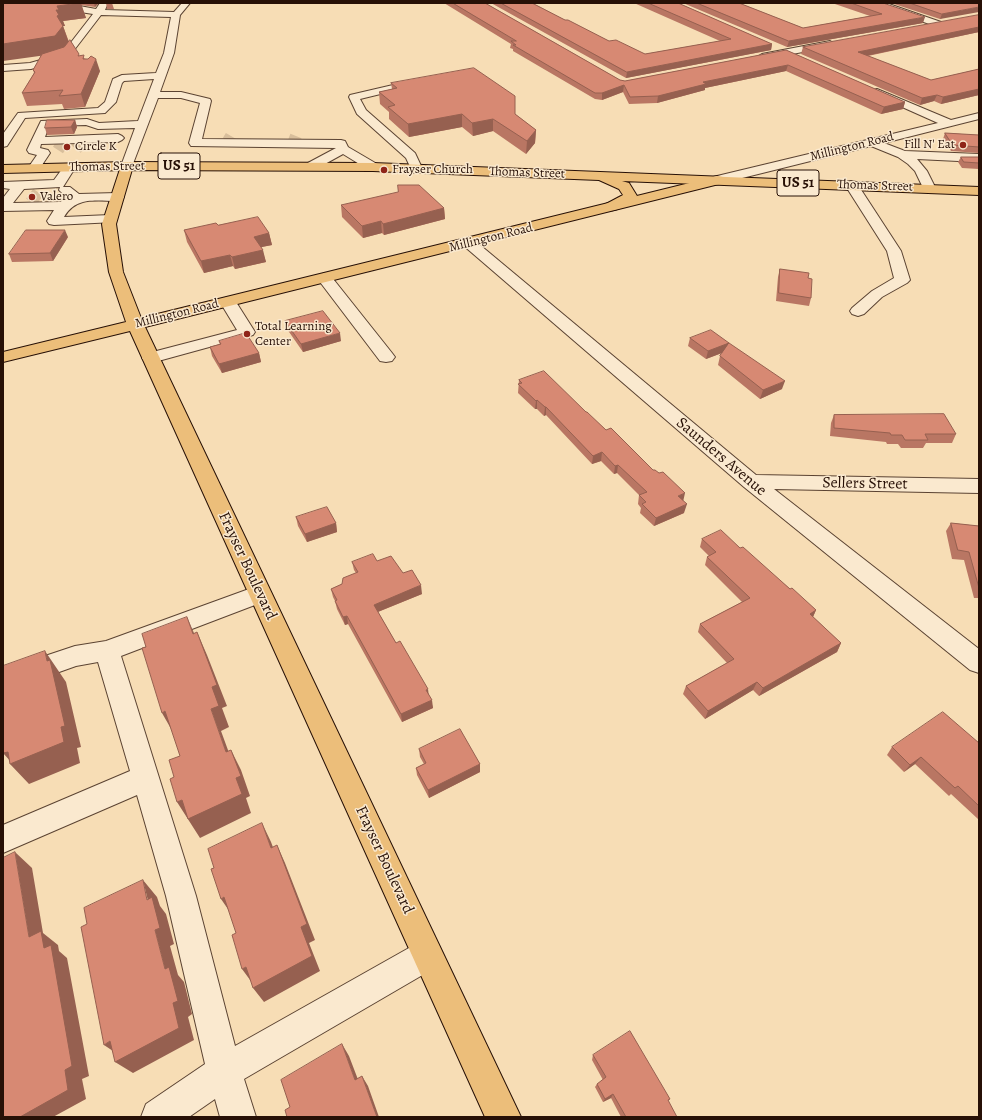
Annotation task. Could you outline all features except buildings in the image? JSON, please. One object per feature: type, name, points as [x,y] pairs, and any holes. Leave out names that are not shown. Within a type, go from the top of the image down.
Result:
[{"type":"main road","name":"Thomas Street","points":[[8,168],[127,166],[310,166],[416,168],[979,191]]},
{"type":"main road","name":"Frayser Boulevard","points":[[127,166],[109,224],[116,272],[135,324],[503,1117]]},
{"type":"main road","points":[[594,175],[624,186],[628,191],[630,196],[627,199],[611,207]]},
{"type":"main road","name":"Millington Road","points":[[3,357],[469,243],[718,180]]},
{"type":"street","points":[[3,68],[31,66],[65,56],[99,12],[104,3]]},
{"type":"street","name":"Frayser Boulevard","points":[[127,166],[169,53],[176,15],[186,3]]},
{"type":"street","points":[[878,3],[942,23],[916,28]]},
{"type":"street","points":[[3,14],[74,8],[99,12],[176,15]]},
{"type":"street","points":[[749,60],[840,42]]},
{"type":"street","points":[[773,46],[802,59]]},
{"type":"street","points":[[107,80],[161,76]]},
{"type":"street","points":[[3,143],[16,115],[101,111],[108,108],[117,81],[122,78]]},
{"type":"street","points":[[865,86],[949,123]]},
{"type":"street","points":[[393,88],[354,97],[361,112],[411,156],[416,168]]},
{"type":"street","points":[[100,93],[113,95]]},
{"type":"street","points":[[154,95],[180,95],[206,101],[198,132],[229,138],[295,138],[342,147],[373,167]]},
{"type":"street","name":"Millington Road","points":[[718,180],[979,116]]},
{"type":"street","points":[[62,145],[57,152],[44,153],[33,150],[45,123],[87,122],[98,126],[143,124]]},
{"type":"street","points":[[86,145],[98,126]]},
{"type":"street","points":[[332,132],[342,147]]},
{"type":"street","points":[[37,141],[62,145],[86,145],[138,138]]},
{"type":"street","points":[[872,142],[903,155],[971,164]]},
{"type":"street","points":[[310,166],[342,147]]},
{"type":"street","points":[[34,168],[44,153]]},
{"type":"street","points":[[903,155],[918,167],[930,188]]},
{"type":"street","points":[[918,167],[971,164]]},
{"type":"street","points":[[3,182],[8,168]]},
{"type":"street","points":[[3,185],[42,187],[58,184],[69,168]]},
{"type":"street","points":[[58,184],[76,198]]},
{"type":"street","points":[[20,185],[3,207],[30,205],[63,206]]},
{"type":"street","points":[[851,185],[894,251],[902,280],[877,294],[858,312]]},
{"type":"street","points":[[110,219],[54,221],[63,206],[76,198],[117,197]]},
{"type":"street","name":"Saunders Avenue","points":[[469,243],[751,482],[979,663]]},
{"type":"street","points":[[325,278],[386,357]]},
{"type":"street","points":[[151,358],[247,332],[228,302]]},
{"type":"street","name":"Sellers Street","points":[[751,482],[979,486]]},
{"type":"street","points":[[3,681],[75,656],[107,651],[260,594]]},
{"type":"street","points":[[107,651],[144,778],[181,896],[224,1071],[238,1117]]},
{"type":"street","points":[[3,839],[144,778]]},
{"type":"street","points":[[158,1117],[224,1071],[427,955]]},
{"type":"tunnel","points":[[228,141],[231,136]]},
{"type":"tunnel","points":[[294,141],[296,136]]},
{"type":"tunnel","points":[[58,150],[62,144]]},
{"type":"tunnel","points":[[76,149],[80,144]]},
{"type":"tunnel","points":[[31,202],[39,191]]},
{"type":"place","name":"Fill N' Eat","points":[[963,145]]},
{"type":"place","name":"Circle K","points":[[67,147]]},
{"type":"place","name":"Frayser Church","points":[[384,170]]},
{"type":"place","name":"Valero","points":[[32,197]]},
{"type":"place","name":"Total Learning Center","points":[[247,334]]}]
